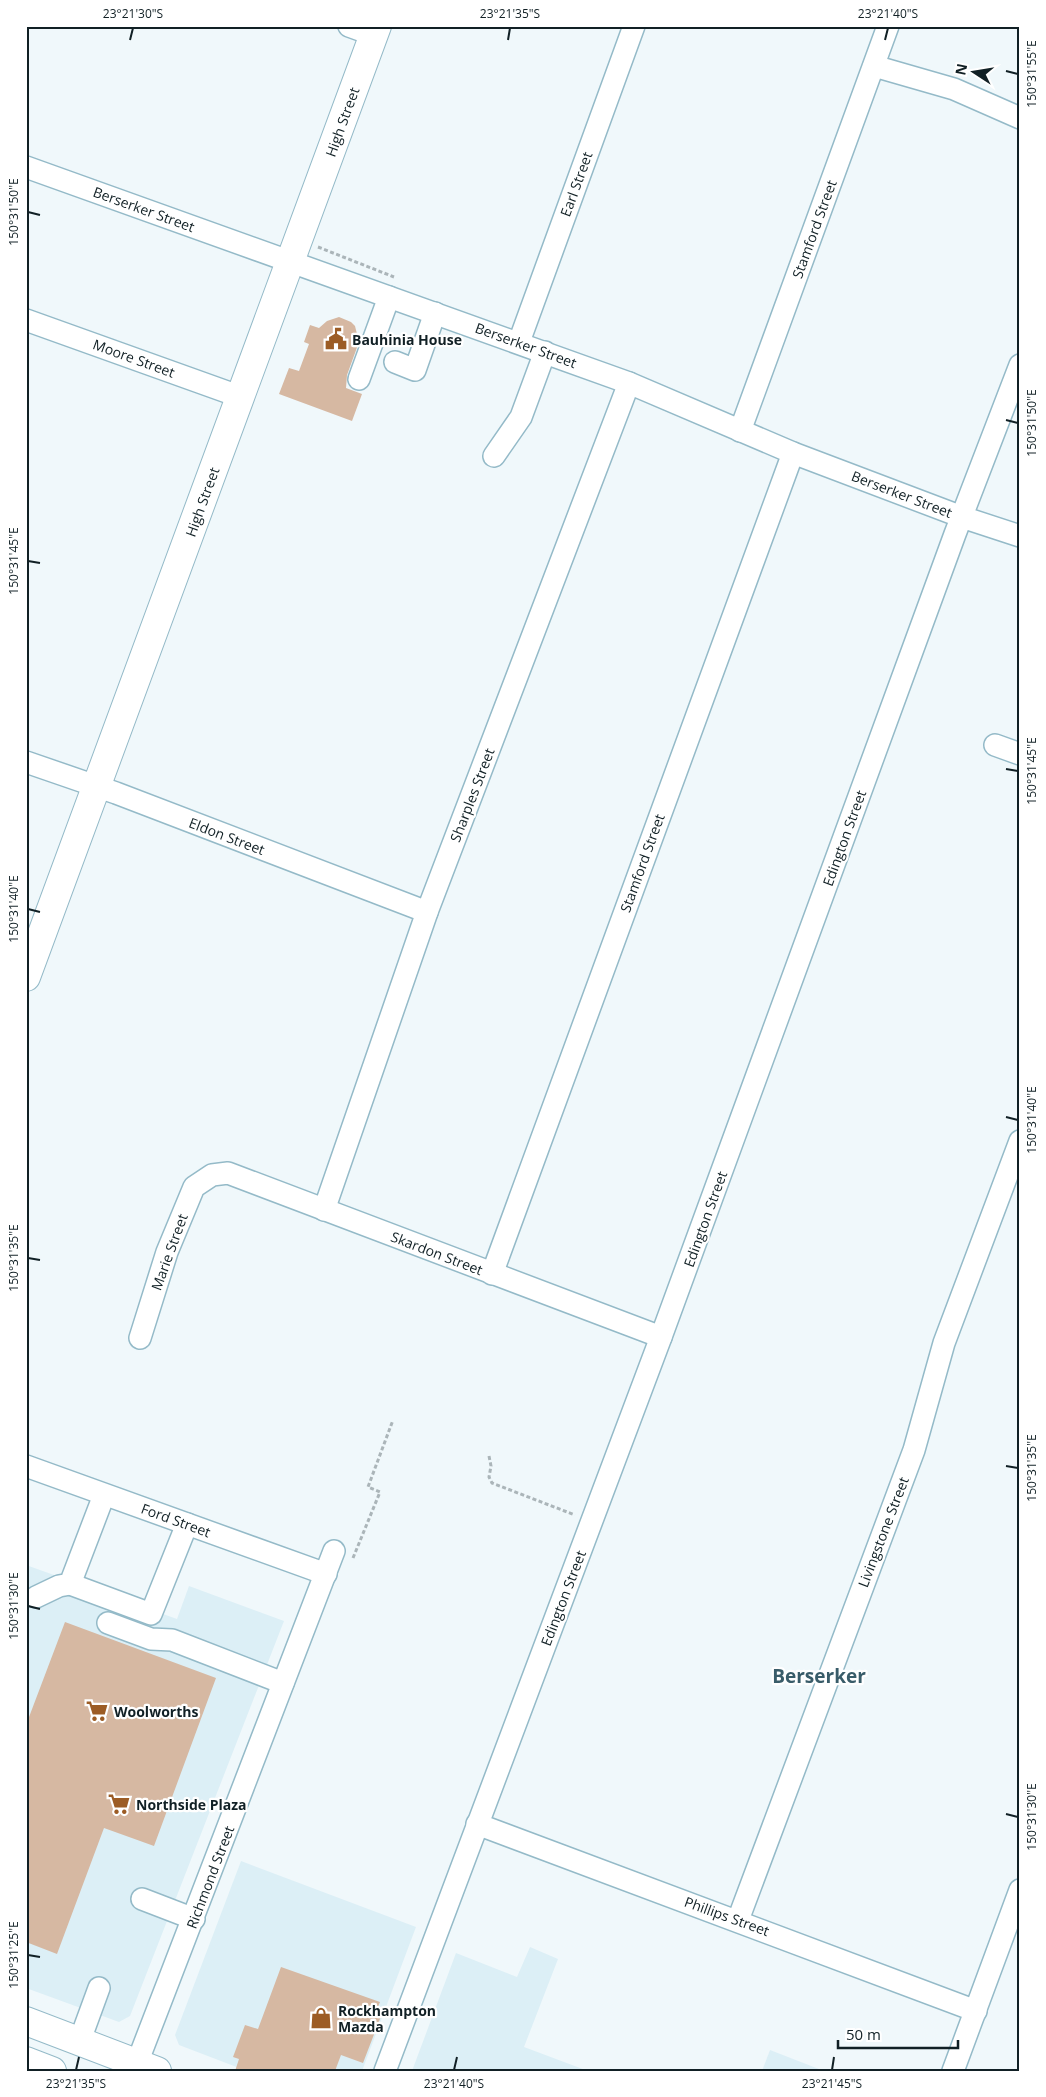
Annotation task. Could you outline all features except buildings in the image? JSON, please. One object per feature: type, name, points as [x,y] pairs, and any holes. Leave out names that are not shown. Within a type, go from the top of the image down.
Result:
[{"type":"main road","name":"High Street","points":[[26,977],[291,262],[367,29]]},
{"type":"main road","points":[[26,2021],[147,2067]]},
{"type":"main road","points":[[26,2061],[52,2071]]},
{"type":"street","name":"Earl Street","points":[[519,342],[634,26]]},
{"type":"street","name":"Stamford Street","points":[[740,431],[888,26]]},
{"type":"street","points":[[874,66],[954,89],[1020,118]]},
{"type":"street","name":"Berserker Street","points":[[26,167],[519,342],[629,383],[793,453],[962,517],[1020,536]]},
{"type":"street","points":[[358,378],[389,297]]},
{"type":"street","points":[[395,362],[415,370],[435,313]]},
{"type":"street","name":"Moore Street","points":[[26,320],[241,397]]},
{"type":"street","points":[[494,456],[521,417],[545,352]]},
{"type":"street","name":"Edington Street","points":[[385,2071],[661,1337],[962,517],[1020,365]]},
{"type":"street","name":"Sharples Street","points":[[324,1210],[427,912],[629,383]]},
{"type":"street","name":"Stamford Street","points":[[492,1274],[793,453]]},
{"type":"street","points":[[995,745],[1020,754]]},
{"type":"street","name":"Eldon Street","points":[[26,762],[97,786],[427,912]]},
{"type":"street","name":"Livingstone Street","points":[[738,1920],[914,1450],[944,1343],[1020,1141]]},
{"type":"street","name":"Skardon Street","points":[[212,1175],[228,1173],[661,1337]]},
{"type":"street","name":"Marie Street","points":[[140,1338],[167,1252],[194,1187],[212,1175]]},
{"type":"street","name":"Ford Street","points":[[26,1466],[326,1574]]},
{"type":"street","points":[[70,1584],[104,1495]]},
{"type":"street","points":[[152,1614],[187,1524]]},
{"type":"street","name":"Richmond Street","points":[[147,2067],[194,1920],[334,1551]]},
{"type":"street","points":[[36,1597],[59,1586],[70,1584],[152,1614],[166,1629],[172,1640]]},
{"type":"street","points":[[108,1623],[151,1639],[172,1640],[283,1683]]},
{"type":"street","name":"Phillips Street","points":[[477,1824],[738,1920],[976,2011]]},
{"type":"street","points":[[953,2071],[1020,1890]]},
{"type":"street","points":[[142,1899],[194,1920]]},
{"type":"street","points":[[80,2040],[99,1988]]},
{"type":"path","points":[[350,1566],[380,1492],[368,1487],[393,1420]]},
{"type":"path","points":[[490,1456],[491,1466],[488,1477],[492,1483],[592,1521]]},
{"type":"shaded area","name":"Northside Plaza","points":[[26,1565],[177,1619],[189,1586],[284,1621],[130,2016],[119,2022],[26,1988]]},
{"type":"shaded area","points":[[241,1861],[416,1927],[362,2071],[247,2071],[179,2045],[175,2035]]},
{"type":"shaded area","points":[[530,1947],[558,1959],[524,2047],[588,2071],[412,2071],[456,1953],[517,1977]]},
{"type":"shaded area","points":[[770,2050],[824,2071],[762,2071]]},
{"type":"place","name":"Bauhinia House","points":[[336,339]]},
{"type":"place","name":"Woolworths","points":[[97,1711]]},
{"type":"place","name":"Northside Plaza","points":[[119,1804]]},
{"type":"place","name":"Rockhampton Mazda","points":[[321,2018]]},
{"type":"district","name":"Berserker","points":[[819,1676]]}]
